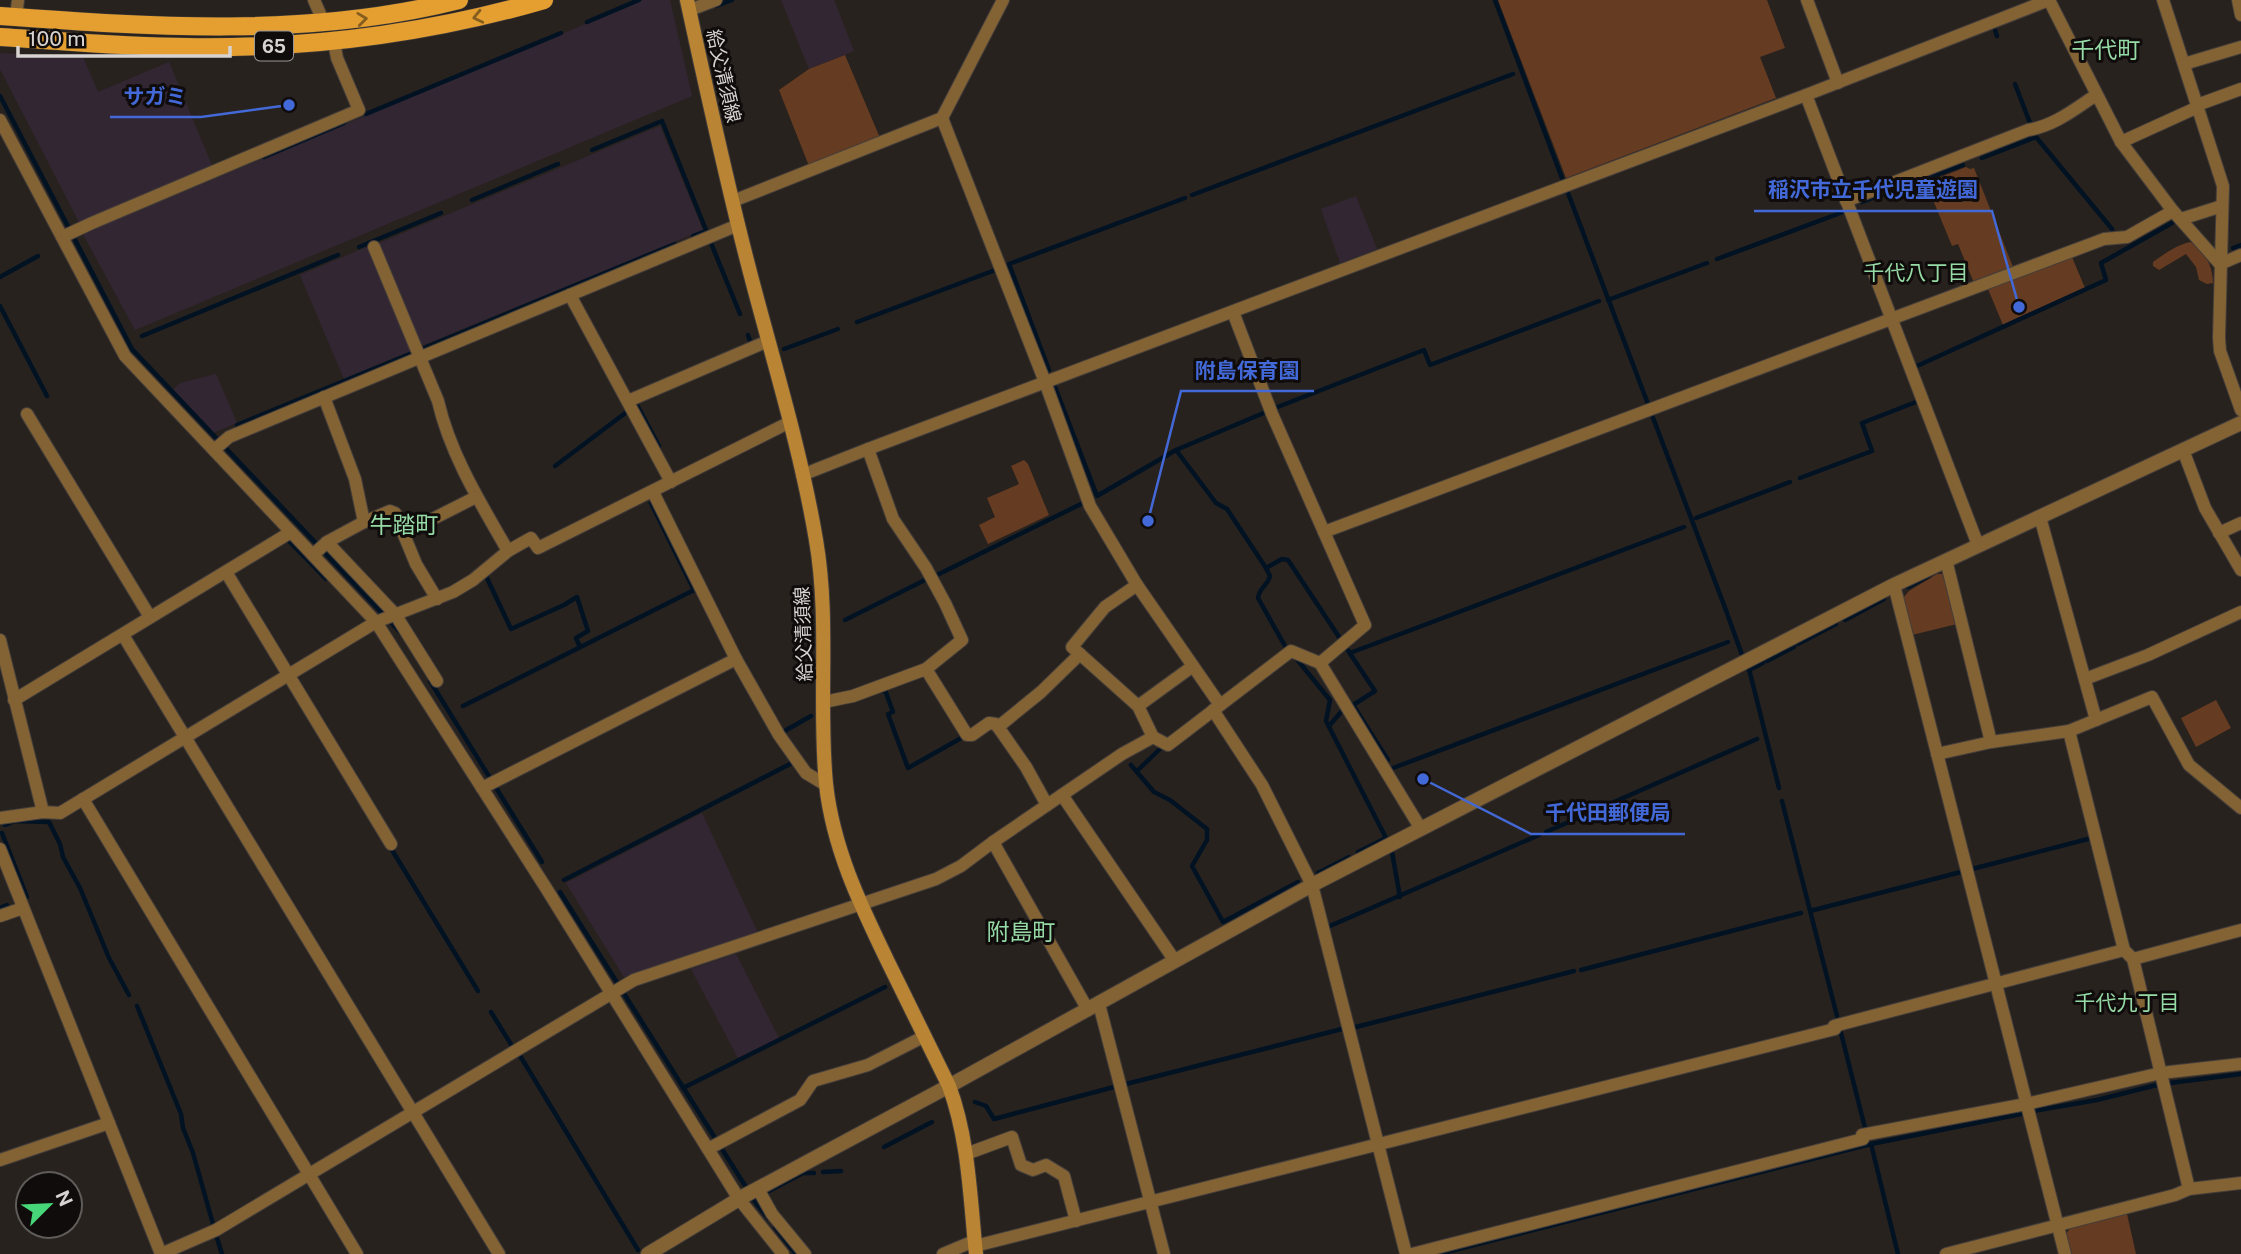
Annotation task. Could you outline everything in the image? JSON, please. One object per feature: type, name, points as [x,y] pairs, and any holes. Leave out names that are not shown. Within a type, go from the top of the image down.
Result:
[{"type":"main road","name":"65","points":[[11,11],[230,27],[369,18],[459,0]]},
{"type":"main road","name":"65","points":[[0,37],[187,47],[334,42],[418,30],[544,0]]},
{"type":"main road","name":"給父清須線","points":[[688,5],[738,225],[803,475],[816,541],[824,616],[826,785],[833,826],[860,906],[949,1086],[959,1112],[975,1247]]},
{"type":"street","points":[[314,0],[324,23]]},
{"type":"street","points":[[688,5],[716,0]]},
{"type":"street","points":[[733,201],[942,118],[1003,0]]},
{"type":"street","points":[[1807,0],[1838,83]]},
{"type":"street","points":[[803,475],[1838,83],[2047,0],[2122,142],[2177,215],[2220,264]]},
{"type":"street","points":[[2163,0],[2223,186],[2218,310],[2220,351],[2241,410]]},
{"type":"street","points":[[2238,0],[2241,15]]},
{"type":"street","points":[[68,234],[359,110],[337,58],[334,42]]},
{"type":"street","points":[[2184,64],[2241,47]]},
{"type":"street","points":[[2122,142],[2197,106],[2241,89]]},
{"type":"street","points":[[1806,95],[1978,545]]},
{"type":"street","points":[[1846,201],[2017,134],[2039,128],[2096,95]]},
{"type":"street","points":[[942,118],[1045,382],[1090,506],[1137,585],[1193,666],[1262,785],[1312,885],[1406,1254]]},
{"type":"street","points":[[0,120],[68,234],[125,356],[220,445],[291,532],[320,548],[394,614],[437,681]]},
{"type":"street","points":[[1324,532],[2104,239],[2127,237],[2177,215],[2222,206]]},
{"type":"street","points":[[220,445],[419,356],[738,225]]},
{"type":"street","points":[[374,247],[438,401],[443,422],[476,497],[508,551]]},
{"type":"street","points":[[2220,264],[2241,255]]},
{"type":"street","points":[[570,295],[671,482]]},
{"type":"street","points":[[1233,312],[1272,414],[1365,625],[1320,663]]},
{"type":"street","points":[[628,401],[768,341]]},
{"type":"street","points":[[324,397],[355,478],[364,523]]},
{"type":"street","points":[[27,414],[150,617]]},
{"type":"street","points":[[0,818],[44,812],[60,813],[378,621],[453,592],[531,537],[538,548],[790,422]]},
{"type":"street","points":[[648,1254],[749,1194],[1421,828],[1894,585],[2241,423]]},
{"type":"street","points":[[824,702],[853,696],[926,669],[962,640],[926,568],[893,519],[868,449]]},
{"type":"street","points":[[2183,450],[2205,508],[2241,570]]},
{"type":"street","points":[[653,492],[736,659],[779,736],[806,773],[826,785]]},
{"type":"street","points":[[437,599],[416,564],[404,535],[476,497]]},
{"type":"street","points":[[320,548],[390,511],[395,513],[407,532]]},
{"type":"street","points":[[2040,517],[2096,720]]},
{"type":"street","points":[[2219,533],[2241,523]]},
{"type":"street","points":[[14,700],[291,532]]},
{"type":"street","points":[[320,548],[378,621],[489,784],[613,992],[749,1194],[783,1254]]},
{"type":"street","points":[[1946,560],[1991,743]]},
{"type":"street","points":[[226,572],[391,844]]},
{"type":"street","points":[[1137,585],[1105,607],[1072,647],[1138,706],[1153,737],[1168,744],[1291,651],[1320,663],[1421,828]]},
{"type":"street","points":[[1894,585],[2065,1254]]},
{"type":"street","points":[[2085,679],[2148,655],[2241,611]]},
{"type":"street","points":[[124,635],[499,1254]]},
{"type":"street","points":[[0,640],[44,812]]},
{"type":"street","points":[[998,727],[1041,692],[1080,654]]},
{"type":"street","points":[[489,784],[736,659]]},
{"type":"street","points":[[1138,706],[1193,666]]},
{"type":"street","points":[[926,669],[967,734],[972,734],[989,723],[996,724],[1026,767],[1047,805]]},
{"type":"street","points":[[1937,754],[2069,731],[2152,697],[2189,765],[2241,808]]},
{"type":"street","points":[[2069,731],[2161,1073],[2189,1189]]},
{"type":"street","points":[[0,849],[161,1254],[216,1230],[634,980],[860,906],[936,879],[961,866],[1122,754],[1153,737]]},
{"type":"street","points":[[1062,795],[1175,961]]},
{"type":"street","points":[[83,799],[357,1254]]},
{"type":"street","points":[[993,842],[1093,1007],[1164,1254]]},
{"type":"street","points":[[0,916],[23,908]]},
{"type":"street","points":[[943,1254],[1378,1145],[1996,984],[2241,930]]},
{"type":"street","points":[[715,1145],[800,1100],[813,1081],[868,1065],[925,1037]]},
{"type":"street","points":[[1412,1254],[1863,1137],[2161,1073],[2241,1064]]},
{"type":"street","points":[[0,1160],[109,1123]]},
{"type":"street","points":[[966,1154],[1012,1137],[1021,1165],[1033,1170],[1046,1165],[1064,1176],[1076,1221]]},
{"type":"street","points":[[1946,1254],[2175,1195],[2189,1189],[2241,1183]]},
{"type":"street","points":[[749,1194],[772,1214],[805,1254]]},
{"type":"shaded area","points":[[643,0],[670,0],[692,96],[135,330],[83,234]]},
{"type":"shaded area","points":[[781,0],[834,0],[854,51],[809,69]]},
{"type":"shaded area","points":[[1498,0],[1767,0],[1785,48],[1760,57],[1776,98],[1566,178]]},
{"type":"shaded area","points":[[0,53],[83,57],[98,92],[169,62],[213,168],[80,224],[0,69]]},
{"type":"shaded area","points":[[845,55],[880,138],[809,166],[779,90],[809,69]]},
{"type":"shaded area","points":[[660,126],[703,230],[424,345],[417,343],[377,244]]},
{"type":"shaded area","points":[[1966,167],[1974,168],[2013,267],[1974,283],[1958,244],[1952,246],[1926,183]]},
{"type":"shaded area","points":[[1356,196],[1377,249],[1340,263],[1321,209]]},
{"type":"shaded area","points":[[2190,242],[2200,249],[2207,259],[2213,283],[2207,284],[2199,280],[2196,267],[2186,254],[2159,270],[2153,266],[2153,262],[2166,253]]},
{"type":"shaded area","points":[[369,246],[413,350],[344,379],[300,275]]},
{"type":"shaded area","points":[[2072,257],[2085,288],[2003,325],[1988,289]]},
{"type":"shaded area","points":[[216,374],[237,423],[213,433],[173,390],[180,383]]},
{"type":"shaded area","points":[[1024,460],[1049,515],[988,544],[979,525],[995,517],[987,498],[1019,484],[1011,466]]},
{"type":"shaded area","points":[[1937,574],[1945,574],[1957,624],[1912,635],[1903,598],[1909,591]]},
{"type":"shaded area","points":[[2216,700],[2231,728],[2196,747],[2181,718]]},
{"type":"shaded area","points":[[702,813],[758,933],[624,977],[566,883]]},
{"type":"shaded area","points":[[736,954],[779,1038],[738,1058],[691,969]]},
{"type":"shaded area","points":[[2127,1214],[2136,1254],[2072,1254],[2066,1234],[2071,1227]]},
{"type":"waterway","points":[[587,22],[639,0]]},
{"type":"waterway","points":[[716,6],[732,0]]},
{"type":"waterway","points":[[1495,0],[1562,178]]},
{"type":"waterway","points":[[1995,30],[1997,36]]},
{"type":"waterway","points":[[366,114],[561,33]]},
{"type":"waterway","points":[[1192,195],[1513,74]]},
{"type":"waterway","points":[[2015,84],[2030,123]]},
{"type":"waterway","points":[[0,96],[132,349],[400,632]]},
{"type":"waterway","points":[[592,150],[662,121],[706,230]]},
{"type":"waterway","points":[[264,157],[344,123]]},
{"type":"waterway","points":[[1982,158],[2036,137],[2112,229]]},
{"type":"waterway","points":[[472,200],[558,164]]},
{"type":"waterway","points":[[1862,202],[1963,165]]},
{"type":"waterway","points":[[1568,193],[1648,404]]},
{"type":"waterway","points":[[1049,370],[1009,264],[1185,198]]},
{"type":"waterway","points":[[1717,259],[1843,212]]},
{"type":"waterway","points":[[359,247],[441,213]]},
{"type":"waterway","points":[[1917,366],[2106,280],[2101,263],[2172,223]]},
{"type":"waterway","points":[[693,236],[706,231]]},
{"type":"waterway","points":[[711,243],[740,314]]},
{"type":"waterway","points":[[424,348],[675,244]]},
{"type":"waterway","points":[[2233,248],[2241,245]]},
{"type":"waterway","points":[[142,336],[338,255]]},
{"type":"waterway","points":[[0,277],[38,256]]},
{"type":"waterway","points":[[1608,300],[1707,263]]},
{"type":"waterway","points":[[857,322],[998,269]]},
{"type":"waterway","points":[[1275,408],[1424,350],[1430,365],[1599,301]]},
{"type":"waterway","points":[[0,306],[47,396]]},
{"type":"waterway","points":[[784,349],[838,329]]},
{"type":"waterway","points":[[748,335],[750,341]]},
{"type":"waterway","points":[[237,425],[410,354]]},
{"type":"waterway","points":[[1055,387],[1097,496],[1176,450],[1216,503],[1227,509],[1266,568],[1270,576],[1258,598],[1285,646]]},
{"type":"waterway","points":[[1800,478],[1872,451],[1862,423],[1916,402]]},
{"type":"waterway","points":[[637,405],[659,446]]},
{"type":"waterway","points":[[555,466],[628,409]]},
{"type":"waterway","points":[[1176,450],[1266,412]]},
{"type":"waterway","points":[[1652,415],[1727,613]]},
{"type":"waterway","points":[[1696,518],[1790,482]]},
{"type":"waterway","points":[[651,503],[694,590]]},
{"type":"waterway","points":[[937,575],[1083,503]]},
{"type":"waterway","points":[[1350,653],[1684,527]]},
{"type":"waterway","points":[[288,540],[326,579]]},
{"type":"waterway","points":[[1266,568],[1282,559],[1288,560],[1341,640]]},
{"type":"waterway","points":[[486,576],[511,629],[577,597],[588,631],[576,638],[580,647]]},
{"type":"waterway","points":[[1908,587],[1929,576]]},
{"type":"waterway","points":[[845,620],[925,580]]},
{"type":"waterway","points":[[463,706],[694,590],[697,591]]},
{"type":"waterway","points":[[1845,620],[1884,599]]},
{"type":"waterway","points":[[1728,616],[1742,655]]},
{"type":"waterway","points":[[1798,644],[1836,624]]},
{"type":"waterway","points":[[1393,768],[1728,642]]},
{"type":"waterway","points":[[1767,661],[1794,647]]},
{"type":"waterway","points":[[1347,649],[1375,691],[1353,705],[1388,760]]},
{"type":"waterway","points":[[1295,657],[1330,700],[1326,721],[1386,838],[1358,852]]},
{"type":"waterway","points":[[1749,670],[1763,663]]},
{"type":"waterway","points":[[1749,669],[1779,788]]},
{"type":"waterway","points":[[430,681],[542,862]]},
{"type":"waterway","points":[[882,691],[885,690],[893,712],[888,714],[908,768],[963,737]]},
{"type":"waterway","points":[[1329,726],[1341,712]]},
{"type":"waterway","points":[[781,733],[811,716]]},
{"type":"waterway","points":[[1546,832],[1757,739]]},
{"type":"waterway","points":[[1137,771],[1162,747]]},
{"type":"waterway","points":[[564,880],[792,763],[791,761]]},
{"type":"waterway","points":[[1131,765],[1154,792],[1170,800],[1207,829],[1207,840],[1192,866],[1223,922],[1298,882]]},
{"type":"waterway","points":[[1782,801],[1837,1016]]},
{"type":"waterway","points":[[5,825],[15,821],[49,822],[109,958],[129,995]]},
{"type":"waterway","points":[[2,833],[27,897]]},
{"type":"waterway","points":[[1330,926],[1539,835]]},
{"type":"waterway","points":[[1972,869],[2088,839]]},
{"type":"waterway","points":[[392,850],[478,991]]},
{"type":"waterway","points":[[1392,852],[1400,897]]},
{"type":"waterway","points":[[1318,873],[1349,857]]},
{"type":"waterway","points":[[1810,911],[1961,872]]},
{"type":"waterway","points":[[560,892],[768,1218]]},
{"type":"waterway","points":[[0,908],[7,905]]},
{"type":"waterway","points":[[1581,970],[1801,913]]},
{"type":"waterway","points":[[1356,1027],[1574,971]]},
{"type":"waterway","points":[[683,1088],[885,987]]},
{"type":"waterway","points":[[137,1006],[181,1114],[213,1224]]},
{"type":"waterway","points":[[491,1012],[512,1046]]},
{"type":"waterway","points":[[1126,1084],[1342,1029]]},
{"type":"waterway","points":[[1841,1033],[1865,1128]]},
{"type":"waterway","points":[[519,1054],[638,1250]]},
{"type":"waterway","points":[[2170,1083],[2241,1074]]},
{"type":"waterway","points":[[2033,1111],[2097,1100],[2157,1085]]},
{"type":"waterway","points":[[975,1102],[986,1106],[994,1119],[1114,1087]]},
{"type":"waterway","points":[[1439,1254],[1871,1144],[2021,1114]]},
{"type":"waterway","points":[[884,1147],[932,1122]]},
{"type":"waterway","points":[[1871,1144],[1898,1254]]},
{"type":"waterway","points":[[823,1172],[841,1171]]},
{"type":"waterway","points":[[767,1192],[803,1173],[814,1173]]},
{"type":"waterway","points":[[775,1227],[796,1254]]},
{"type":"waterway","points":[[217,1238],[222,1254]]},
{"type":"place","name":"サガミ","points":[[289,105]]},
{"type":"place","name":"稲沢市立千代児童遊園","points":[[2019,307]]},
{"type":"place","name":"附島保育園","points":[[1148,521]]},
{"type":"place","name":"千代田郵便局","points":[[1423,779]]},
{"type":"district","name":"千代町","points":[[2106,49]]},
{"type":"district","name":"千代八丁目","points":[[1916,272]]},
{"type":"district","name":"牛踏町","points":[[404,524]]},
{"type":"district","name":"附島町","points":[[1021,931]]},
{"type":"district","name":"千代九丁目","points":[[2127,1002]]}]
